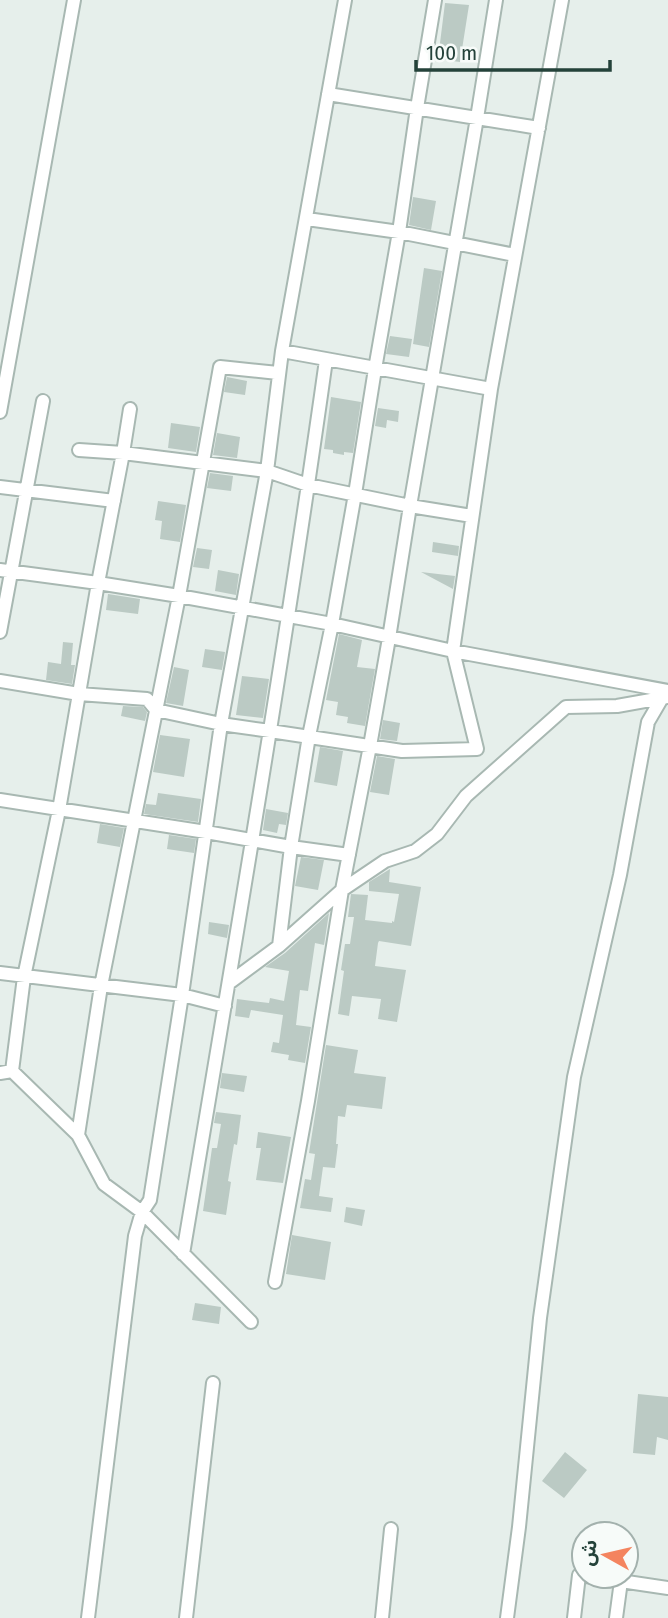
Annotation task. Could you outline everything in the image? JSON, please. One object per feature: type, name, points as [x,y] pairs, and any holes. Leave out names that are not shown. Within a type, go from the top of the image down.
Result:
[{"type":"street","points":[[0,412],[74,0]]},
{"type":"street","points":[[88,1618],[135,1236],[142,1212],[150,1200],[183,995],[221,724],[267,471],[278,373],[345,0]]},
{"type":"street","points":[[279,946],[291,847],[309,736],[355,494],[435,0]]},
{"type":"street","points":[[275,1282],[348,855],[389,638],[496,0]]},
{"type":"street","points":[[0,681],[79,694],[147,699],[156,710],[270,732],[402,751],[477,750],[453,651],[491,389],[539,128],[559,1]]},
{"type":"street","points":[[328,94],[539,128]]},
{"type":"street","points":[[307,219],[399,232],[515,255]]},
{"type":"street","points":[[282,351],[491,389]]},
{"type":"street","points":[[183,1254],[270,732],[326,360]]},
{"type":"street","points":[[78,1135],[101,986],[179,596],[220,367],[278,373]]},
{"type":"street","points":[[0,632],[5,571],[26,490],[43,401]]},
{"type":"street","points":[[130,409],[59,810],[6,1072],[78,1135],[104,1184],[142,1212],[251,1322]]},
{"type":"street","points":[[79,450],[267,471],[308,485],[472,516]]},
{"type":"street","points":[[0,487],[114,501]]},
{"type":"street","points":[[5,571],[179,596],[332,624],[666,695]]},
{"type":"street","points":[[229,983],[279,946],[342,890],[385,861],[415,851],[437,835],[466,796],[566,707],[617,706],[666,695]]},
{"type":"street","points":[[507,1618],[540,1318],[574,1077],[620,875],[648,722],[666,695]]},
{"type":"street","points":[[0,800],[348,855]]},
{"type":"street","points":[[0,973],[183,995],[225,1006]]},
{"type":"street","points":[[186,1618],[213,1383]]},
{"type":"street","points":[[382,1618],[391,1529]]},
{"type":"street","points":[[640,1584],[668,1588]]},
{"type":"street","points":[[574,1618],[577,1590]]},
{"type":"street","points":[[616,1618],[620,1590]]},
{"type":"building","points":[[445,3],[469,5],[460,62],[438,59]]},
{"type":"building","points":[[413,197],[436,201],[431,230],[409,225]]},
{"type":"building","points":[[424,268],[442,271],[429,347],[413,344]]},
{"type":"building","points":[[390,336],[412,339],[409,357],[386,354]]},
{"type":"building","points":[[227,377],[247,381],[245,395],[224,392]]},
{"type":"building","points":[[331,397],[361,402],[353,453],[344,452],[344,455],[324,449]]},
{"type":"building","points":[[378,408],[399,411],[398,422],[387,420],[386,428],[375,426]]},
{"type":"building","points":[[171,423],[200,427],[196,452],[168,448]]},
{"type":"building","points":[[217,433],[240,437],[237,458],[213,455]]},
{"type":"building","points":[[210,473],[233,476],[231,491],[207,488]]},
{"type":"building","points":[[158,501],[186,505],[180,542],[160,539],[162,521],[155,520]]},
{"type":"building","points":[[433,542],[459,546],[458,556],[432,552]]},
{"type":"building","points":[[197,548],[212,550],[209,569],[193,567]]},
{"type":"building","points":[[218,570],[239,574],[236,595],[215,591]]},
{"type":"building","points":[[421,572],[455,576],[453,589]]},
{"type":"building","points":[[108,594],[140,599],[138,614],[106,610]]},
{"type":"building","points":[[339,634],[362,640],[357,667],[375,669],[365,726],[347,723],[348,717],[336,715],[338,702],[326,700]]},
{"type":"building","points":[[63,642],[73,643],[71,665],[75,665],[72,684],[46,680],[48,662],[61,664]]},
{"type":"building","points":[[205,649],[225,652],[222,670],[202,667]]},
{"type":"building","points":[[174,667],[189,670],[183,706],[166,703]]},
{"type":"building","points":[[242,676],[269,679],[263,718],[236,715]]},
{"type":"building","points":[[123,706],[143,707],[147,712],[145,721],[121,716]]},
{"type":"building","points":[[383,720],[400,723],[397,741],[380,739]]},
{"type":"building","points":[[160,735],[190,739],[184,777],[153,772]]},
{"type":"building","points":[[320,747],[343,751],[337,786],[314,782]]},
{"type":"building","points":[[377,756],[395,759],[389,795],[370,792]]},
{"type":"building","points":[[158,793],[201,799],[198,822],[144,814],[146,804],[156,805]]},
{"type":"building","points":[[266,809],[288,813],[286,825],[279,824],[277,833],[263,830]]},
{"type":"building","points":[[100,824],[124,828],[120,847],[97,843]]},
{"type":"building","points":[[169,835],[196,839],[194,853],[167,849]]},
{"type":"building","points":[[301,857],[324,860],[318,890],[295,886]]},
{"type":"building","points":[[390,869],[389,882],[421,887],[411,946],[378,943],[375,966],[406,970],[397,1022],[378,1019],[381,999],[352,996],[349,1016],[338,1014],[345,944],[350,944],[354,917],[348,917],[351,894],[368,895],[365,920],[394,922],[399,894],[369,891],[369,882]]},
{"type":"building","points":[[329,913],[324,945],[315,943],[308,991],[300,990],[296,1025],[311,1027],[305,1063],[288,1060],[289,1055],[271,1052],[273,1042],[279,1043],[283,1015],[251,1010],[249,1018],[235,1016],[237,999],[269,1003],[270,998],[284,1001],[289,971],[265,967],[285,953]]},
{"type":"building","points":[[209,922],[229,925],[227,938],[208,934]]},
{"type":"building","points":[[326,1045],[358,1050],[354,1073],[386,1077],[382,1109],[347,1105],[345,1117],[338,1116],[335,1168],[323,1167],[319,1196],[333,1198],[331,1212],[300,1208],[305,1179],[311,1180],[315,1154],[309,1153]]},
{"type":"building","points":[[222,1073],[247,1076],[244,1092],[220,1088]]},
{"type":"building","points":[[216,1112],[241,1115],[228,1181],[231,1182],[226,1215],[203,1211],[212,1148],[217,1148],[221,1124],[214,1123]]},
{"type":"building","points":[[258,1132],[291,1137],[283,1183],[256,1180],[261,1148],[256,1148]]},
{"type":"building","points":[[346,1207],[365,1210],[362,1226],[344,1222]]},
{"type":"building","points":[[292,1235],[331,1242],[325,1280],[286,1274]]},
{"type":"building","points":[[195,1303],[221,1307],[219,1324],[192,1320]]},
{"type":"building","points":[[638,1394],[668,1397],[668,1440],[657,1437],[655,1455],[633,1453]]},
{"type":"building","points":[[565,1452],[587,1470],[564,1498],[542,1481]]}]
